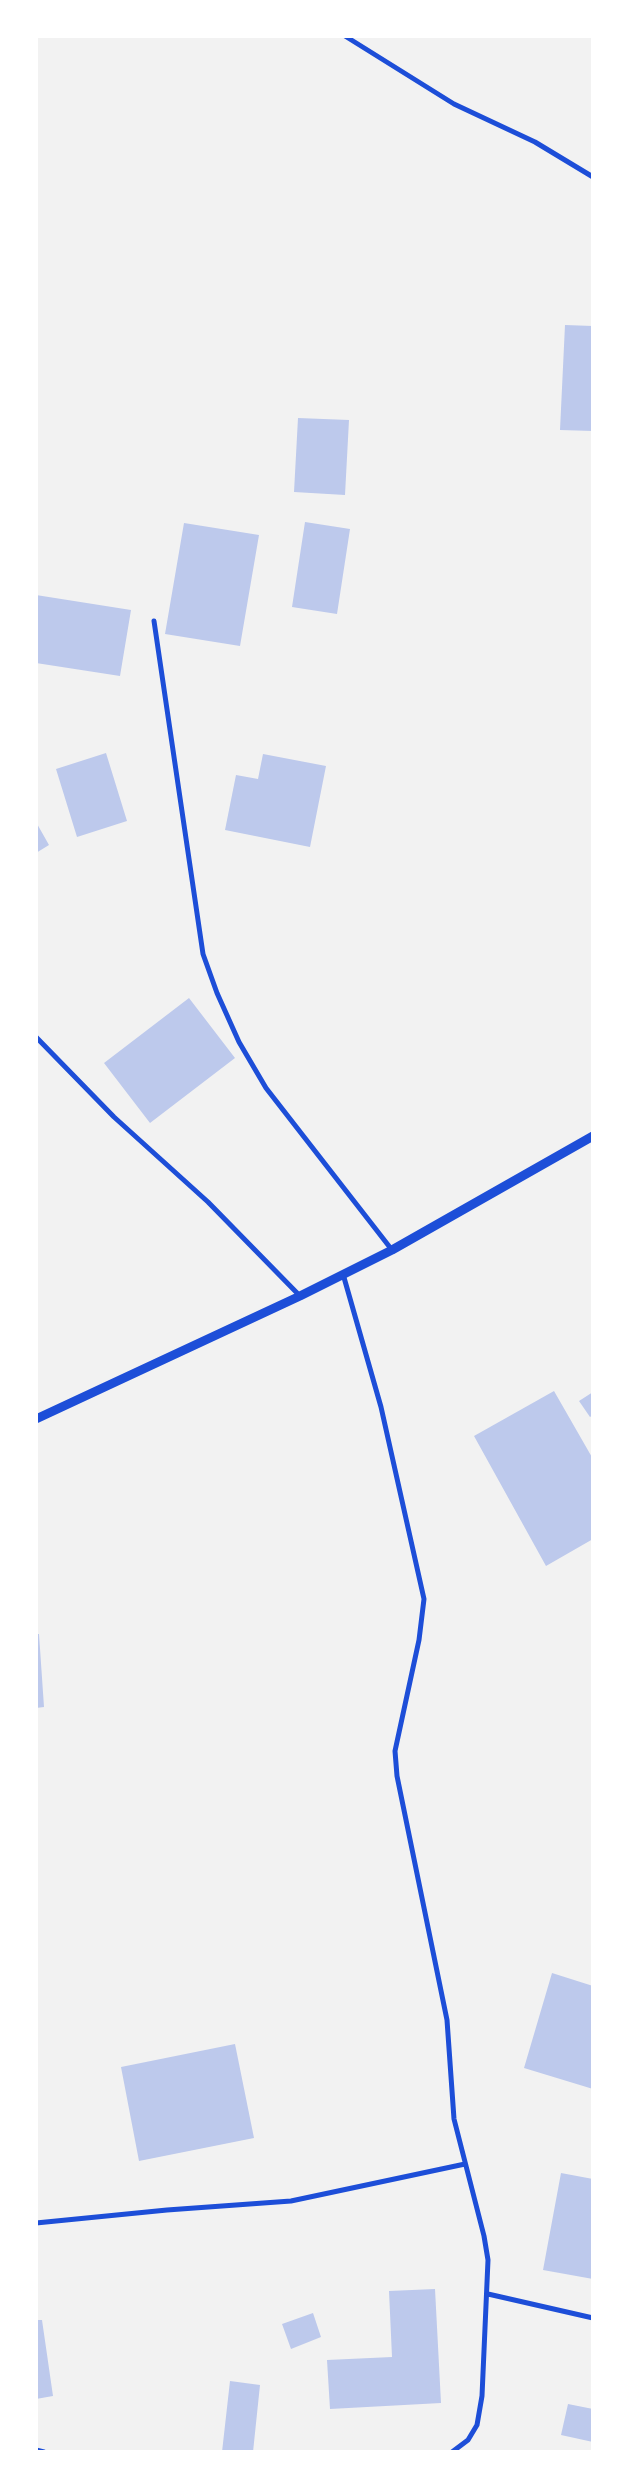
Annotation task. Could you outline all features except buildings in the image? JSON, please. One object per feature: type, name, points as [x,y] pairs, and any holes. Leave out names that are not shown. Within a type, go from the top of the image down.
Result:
[{"type":"street","points":[[345,36],[454,104],[535,142],[593,177]]},
{"type":"street","points":[[154,621],[203,954],[217,993],[239,1042],[266,1088],[392,1250]]},
{"type":"street","points":[[36,1037],[114,1117],[208,1202],[300,1296]]},
{"type":"street","points":[[36,1419],[300,1296],[392,1250],[593,1136]]},
{"type":"street","points":[[343,1274],[381,1407],[424,1600],[419,1640],[395,1751],[396,1768],[447,2020],[454,2119],[484,2236],[488,2260],[482,2396],[477,2425],[468,2440],[452,2452]]},
{"type":"street","points":[[36,2223],[167,2210],[290,2201],[465,2164]]},
{"type":"street","points":[[488,2294],[593,2318]]},
{"type":"street","points":[[36,2450],[44,2452]]}]
